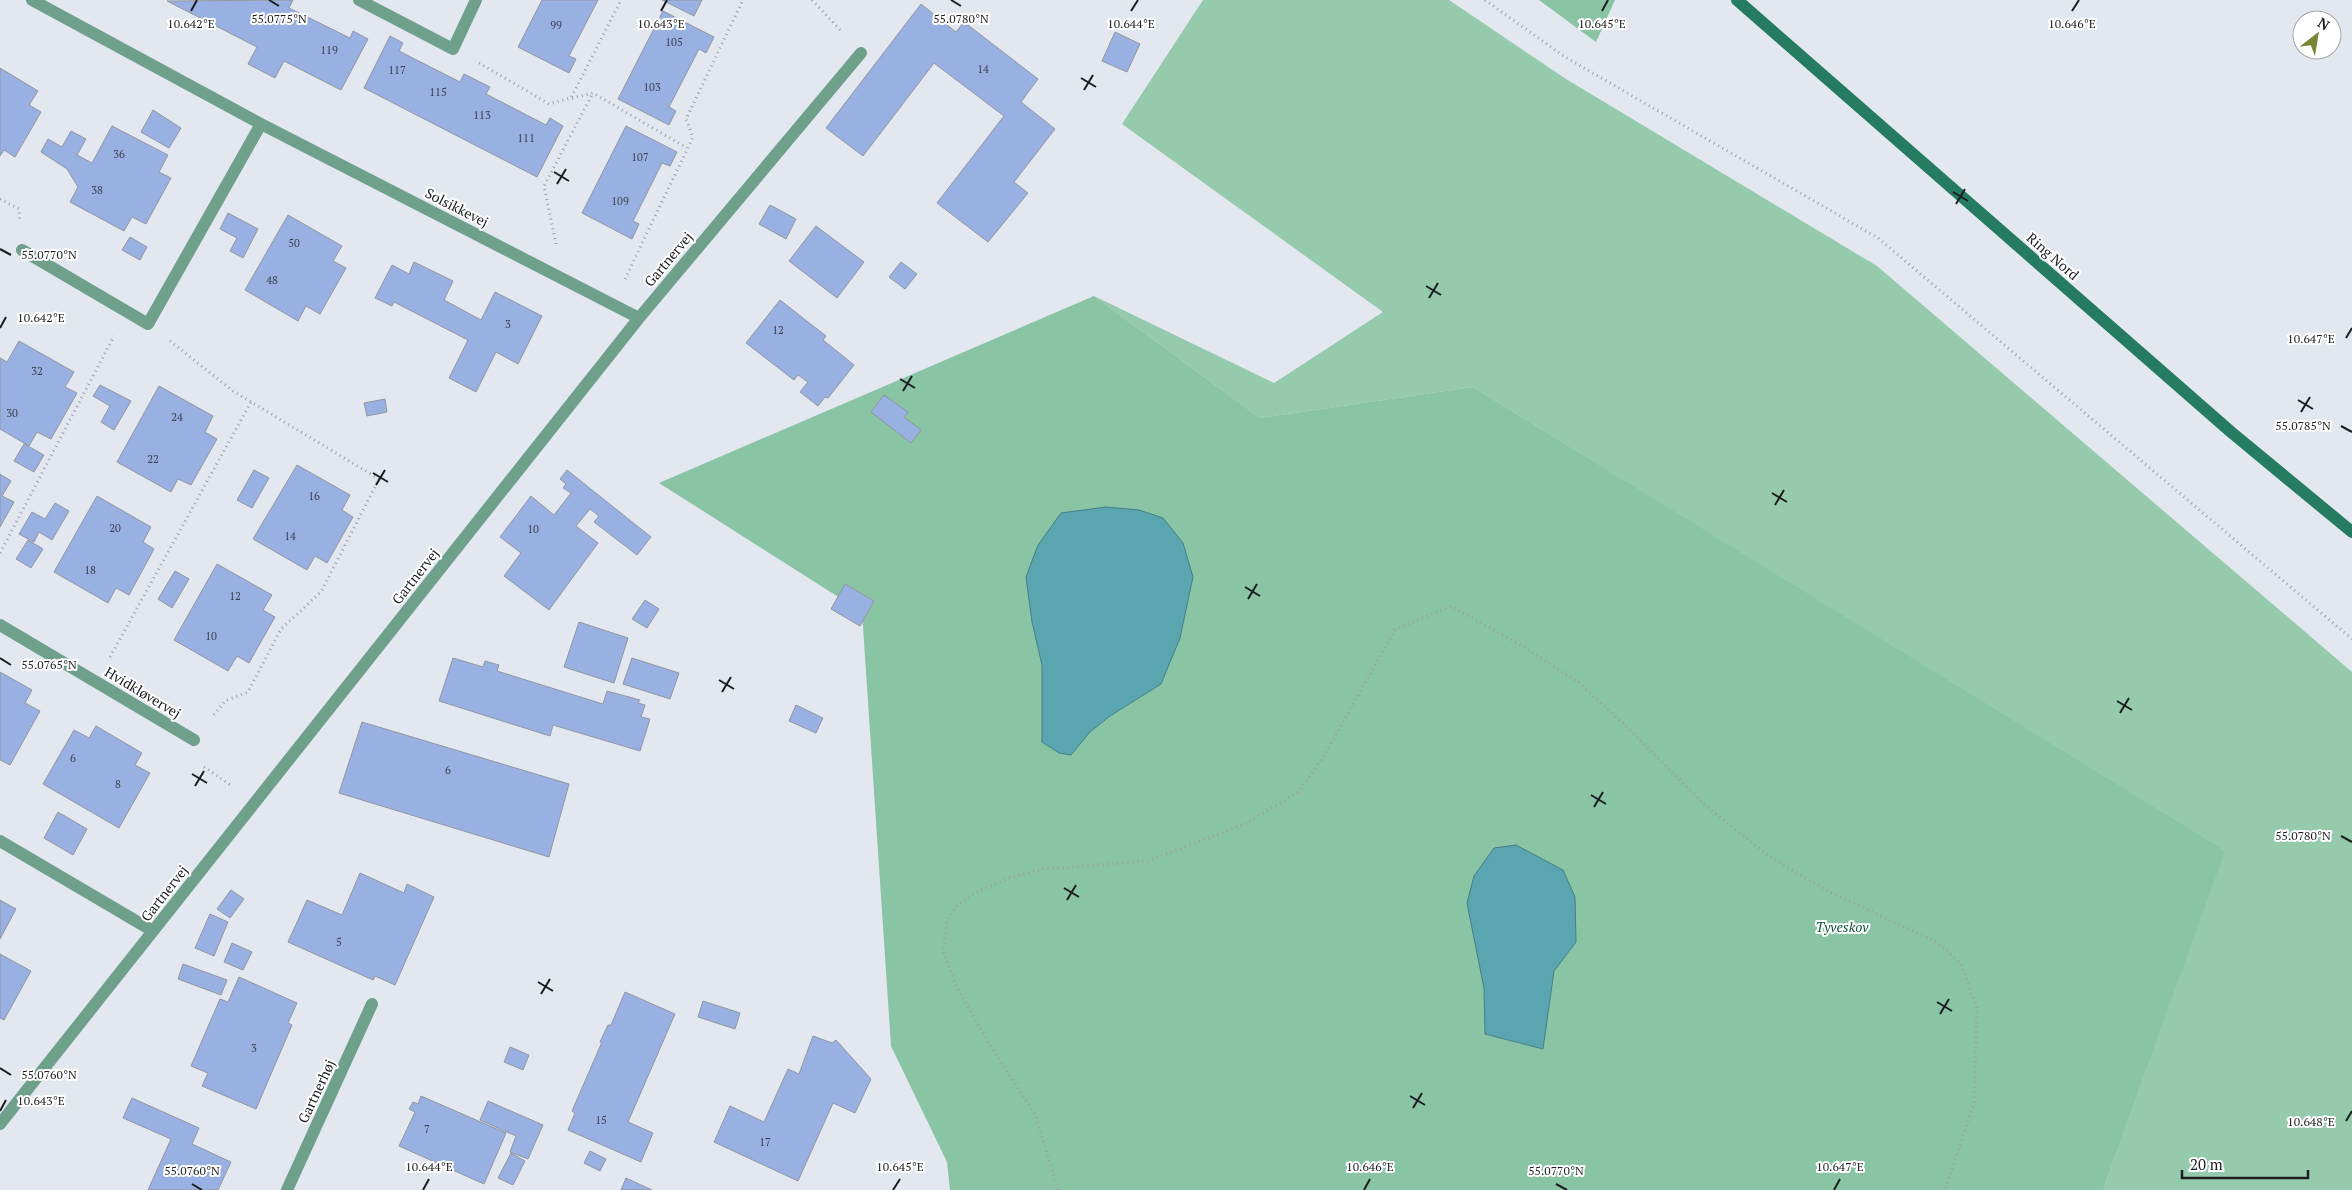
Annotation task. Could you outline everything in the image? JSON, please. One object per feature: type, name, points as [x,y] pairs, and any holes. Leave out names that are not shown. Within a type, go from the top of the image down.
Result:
[{"type":"main road","name":"Ring Nord","points":[[1737,0],[2231,432],[2352,532]]},
{"type":"street","name":"Solsikkevej","points":[[32,0],[261,124],[639,318]]},
{"type":"street","points":[[359,0],[453,49],[476,0]]},
{"type":"street","name":"Gartnervej","points":[[0,1124],[639,318],[861,53]]},
{"type":"street","points":[[22,250],[148,324],[261,124]]},
{"type":"street","name":"Hvidkløvervej","points":[[0,625],[194,740]]},
{"type":"street","points":[[0,841],[153,931]]},
{"type":"street","name":"Gartnerhøj","points":[[287,1190],[372,1004]]},
{"type":"path","points":[[571,98],[621,0]]},
{"type":"path","points":[[613,304],[693,137],[686,119],[743,0]]},
{"type":"path","points":[[812,0],[861,53]]},
{"type":"path","points":[[1485,0],[1565,57],[1878,238],[2352,639]]},
{"type":"path","points":[[453,49],[549,104],[593,93],[688,148]]},
{"type":"path","points":[[563,278],[544,186],[593,93]]},
{"type":"path","points":[[0,553],[127,311]]},
{"type":"path","points":[[148,324],[233,391],[379,479],[321,592],[282,629],[248,692],[225,701],[194,740],[201,765],[256,801]]},
{"type":"path","points":[[96,682],[251,402]]},
{"type":"path","points":[[1058,1190],[1034,1114],[993,1050],[958,990],[943,952],[948,921],[958,904],[978,891],[1009,878],[1043,869],[1148,861],[1245,824],[1297,794],[1324,756],[1396,630],[1451,606],[1519,644],[1579,683],[1626,726],[1707,807],[1769,856],[1826,890],[1938,943],[1961,964],[1977,1008],[1974,1103],[1945,1190]]},
{"type":"green space","points":[[1203,0],[1449,0],[1566,79],[1877,266],[2352,672],[2352,1190],[2103,1190],[2224,852],[1473,387],[1260,418],[1094,296],[1274,383],[1383,312],[1122,124]]},
{"type":"green space","points":[[1539,0],[1615,0],[1596,42]]},
{"type":"green space","name":"Tyveskov","points":[[1094,296],[1260,418],[1473,387],[2225,851],[2103,1190],[950,1190],[947,1162],[891,1046],[862,612],[659,483]],"holes":[[[1186,610],[1180,638],[1161,684],[1110,716],[1090,732],[1071,755],[1059,753],[1042,741],[1042,665],[1032,622]],[[1576,942],[1554,971],[1543,1049],[1485,1034],[1484,988],[1480,964]]]},
{"type":"water","points":[[1106,507],[1139,510],[1163,518],[1183,543],[1193,577],[1180,638],[1161,684],[1110,716],[1090,732],[1071,755],[1059,753],[1042,742],[1042,665],[1032,622],[1026,577],[1038,545],[1061,513]]},
{"type":"water","points":[[1516,845],[1563,870],[1575,897],[1576,942],[1554,971],[1543,1049],[1485,1034],[1484,988],[1467,903],[1474,876],[1494,848]]},
{"type":"building","points":[[293,0],[289,8],[350,38],[353,31],[368,39],[341,90],[284,61],[275,78],[248,64],[257,47],[167,1]]},
{"type":"building","points":[[542,0],[598,0],[569,56],[576,59],[569,73],[518,47]]},
{"type":"building","points":[[662,0],[702,0],[694,16]]},
{"type":"building","points":[[921,4],[956,32],[964,22],[1038,79],[1021,102],[1055,129],[1014,182],[1028,193],[988,242],[937,203],[1004,116],[934,63],[863,156],[826,128]]},
{"type":"building","points":[[663,11],[714,37],[706,53],[699,49],[669,107],[676,111],[669,125],[618,99]]},
{"type":"building","points":[[1115,32],[1140,44],[1127,72],[1102,61]]},
{"type":"building","points":[[390,36],[403,43],[399,51],[460,82],[464,74],[490,87],[486,94],[546,125],[550,118],[563,126],[537,177],[364,88]]},
{"type":"building","points":[[0,68],[38,91],[29,105],[41,112],[15,157],[4,150],[0,156]]},
{"type":"building","points":[[153,110],[181,128],[169,148],[141,132]]},
{"type":"building","points":[[112,126],[168,155],[159,172],[171,178],[146,224],[132,217],[124,231],[70,202],[78,187],[67,169],[41,152],[48,139],[62,147],[71,131],[86,139],[77,155],[92,163]]},
{"type":"building","points":[[626,126],[677,152],[670,166],[662,163],[633,221],[639,224],[632,239],[582,213]]},
{"type":"building","points":[[770,205],[796,219],[786,239],[759,224]]},
{"type":"building","points":[[228,213],[258,229],[243,258],[230,251],[237,238],[220,229]]},
{"type":"building","points":[[288,215],[342,246],[333,261],[346,268],[320,314],[306,306],[298,321],[245,290]]},
{"type":"building","points":[[816,226],[864,262],[837,298],[789,261]]},
{"type":"building","points":[[130,237],[147,247],[140,260],[122,250]]},
{"type":"building","points":[[414,262],[453,281],[444,300],[481,320],[495,292],[542,316],[518,364],[496,352],[476,392],[449,378],[468,340],[394,302],[392,306],[375,298],[392,265],[409,274]]},
{"type":"building","points":[[901,262],[917,274],[905,289],[889,277]]},
{"type":"building","points":[[780,300],[826,336],[823,340],[854,365],[828,398],[825,397],[818,406],[800,392],[808,382],[798,375],[794,380],[746,343]]},
{"type":"building","points":[[19,341],[74,372],[65,387],[77,393],[51,439],[37,432],[29,446],[0,429],[0,358],[7,362]]},
{"type":"building","points":[[100,385],[131,401],[114,430],[101,422],[110,406],[93,396]]},
{"type":"building","points":[[159,386],[213,416],[205,432],[217,439],[191,485],[178,479],[171,492],[117,462]]},
{"type":"building","points":[[884,395],[908,412],[904,417],[921,430],[911,443],[871,412]]},
{"type":"building","points":[[385,399],[387,412],[367,416],[364,403]]},
{"type":"building","points":[[24,444],[44,455],[34,472],[14,461]]},
{"type":"building","points":[[297,465],[350,495],[342,510],[353,517],[327,563],[315,556],[307,570],[253,539]]},
{"type":"building","points":[[254,470],[269,478],[252,508],[237,500]]},
{"type":"building","points":[[567,470],[651,537],[637,555],[594,522],[599,516],[590,509],[576,526],[598,543],[549,610],[504,576],[521,553],[500,537],[531,496],[554,515],[571,493],[563,488],[566,484],[560,479]]},
{"type":"building","points":[[0,474],[11,481],[2,496],[14,502],[0,527]]},
{"type":"building","points":[[97,496],[151,527],[143,542],[154,549],[129,595],[116,588],[108,603],[54,572]]},
{"type":"building","points":[[55,503],[69,511],[52,540],[39,532],[34,542],[19,534],[32,512],[45,519]]},
{"type":"building","points":[[28,540],[43,549],[31,568],[16,559]]},
{"type":"building","points":[[217,564],[272,595],[263,610],[275,617],[249,663],[237,656],[228,671],[174,640]]},
{"type":"building","points":[[175,571],[189,579],[172,608],[158,599]]},
{"type":"building","points":[[845,584],[874,601],[860,626],[831,609]]},
{"type":"building","points":[[645,600],[659,609],[647,628],[632,619]]},
{"type":"building","points":[[579,622],[628,638],[614,683],[564,667]]},
{"type":"building","points":[[453,658],[483,667],[485,661],[499,665],[497,671],[603,704],[607,691],[640,700],[638,703],[645,705],[641,717],[650,719],[640,751],[553,725],[550,736],[439,701]]},
{"type":"building","points":[[632,658],[679,673],[670,699],[623,684]]},
{"type":"building","points":[[0,672],[32,690],[25,703],[40,711],[10,765],[0,760]]},
{"type":"building","points":[[796,705],[823,718],[816,733],[789,721]]},
{"type":"building","points":[[362,722],[569,784],[549,857],[339,793]]},
{"type":"building","points":[[96,726],[142,753],[135,765],[150,773],[119,828],[43,784],[74,730],[89,738]]},
{"type":"building","points":[[58,812],[87,829],[73,855],[44,838]]},
{"type":"building","points":[[360,873],[404,893],[407,884],[434,897],[395,985],[375,976],[373,980],[288,942],[307,900],[342,915]]},
{"type":"building","points":[[231,890],[244,899],[230,918],[217,909]]},
{"type":"building","points":[[0,900],[16,909],[0,939]]},
{"type":"building","points":[[210,914],[228,922],[214,956],[195,948]]},
{"type":"building","points":[[232,943],[252,952],[243,970],[224,962]]},
{"type":"building","points":[[0,954],[31,971],[4,1020],[0,1018]]},
{"type":"building","points":[[183,964],[227,980],[221,995],[178,979]]},
{"type":"building","points":[[239,977],[297,1003],[288,1023],[292,1025],[256,1109],[202,1086],[208,1073],[191,1066],[220,999],[228,1002]]},
{"type":"building","points":[[625,992],[675,1014],[628,1122],[653,1133],[641,1162],[568,1130],[575,1113],[572,1111],[602,1042],[600,1042],[608,1025],[611,1025]]},
{"type":"building","points":[[703,1001],[740,1013],[735,1029],[698,1017]]},
{"type":"building","points":[[813,1036],[832,1043],[836,1040],[871,1079],[855,1113],[833,1103],[798,1181],[714,1142],[730,1106],[764,1122],[788,1069],[799,1074]]},
{"type":"building","points":[[510,1047],[529,1055],[523,1070],[504,1062]]},
{"type":"building","points":[[421,1096],[506,1133],[484,1184],[399,1146],[415,1112],[409,1109],[413,1102],[418,1104]]},
{"type":"building","points":[[132,1098],[199,1128],[192,1144],[231,1162],[218,1190],[148,1190],[171,1139],[123,1118]]},
{"type":"building","points":[[488,1101],[543,1125],[528,1159],[510,1152],[516,1136],[480,1120]]},
{"type":"building","points":[[590,1151],[606,1159],[600,1171],[584,1163]]},
{"type":"building","points":[[511,1153],[525,1161],[513,1185],[498,1178]]},
{"type":"building","points":[[626,1178],[652,1190],[621,1190]]}]
